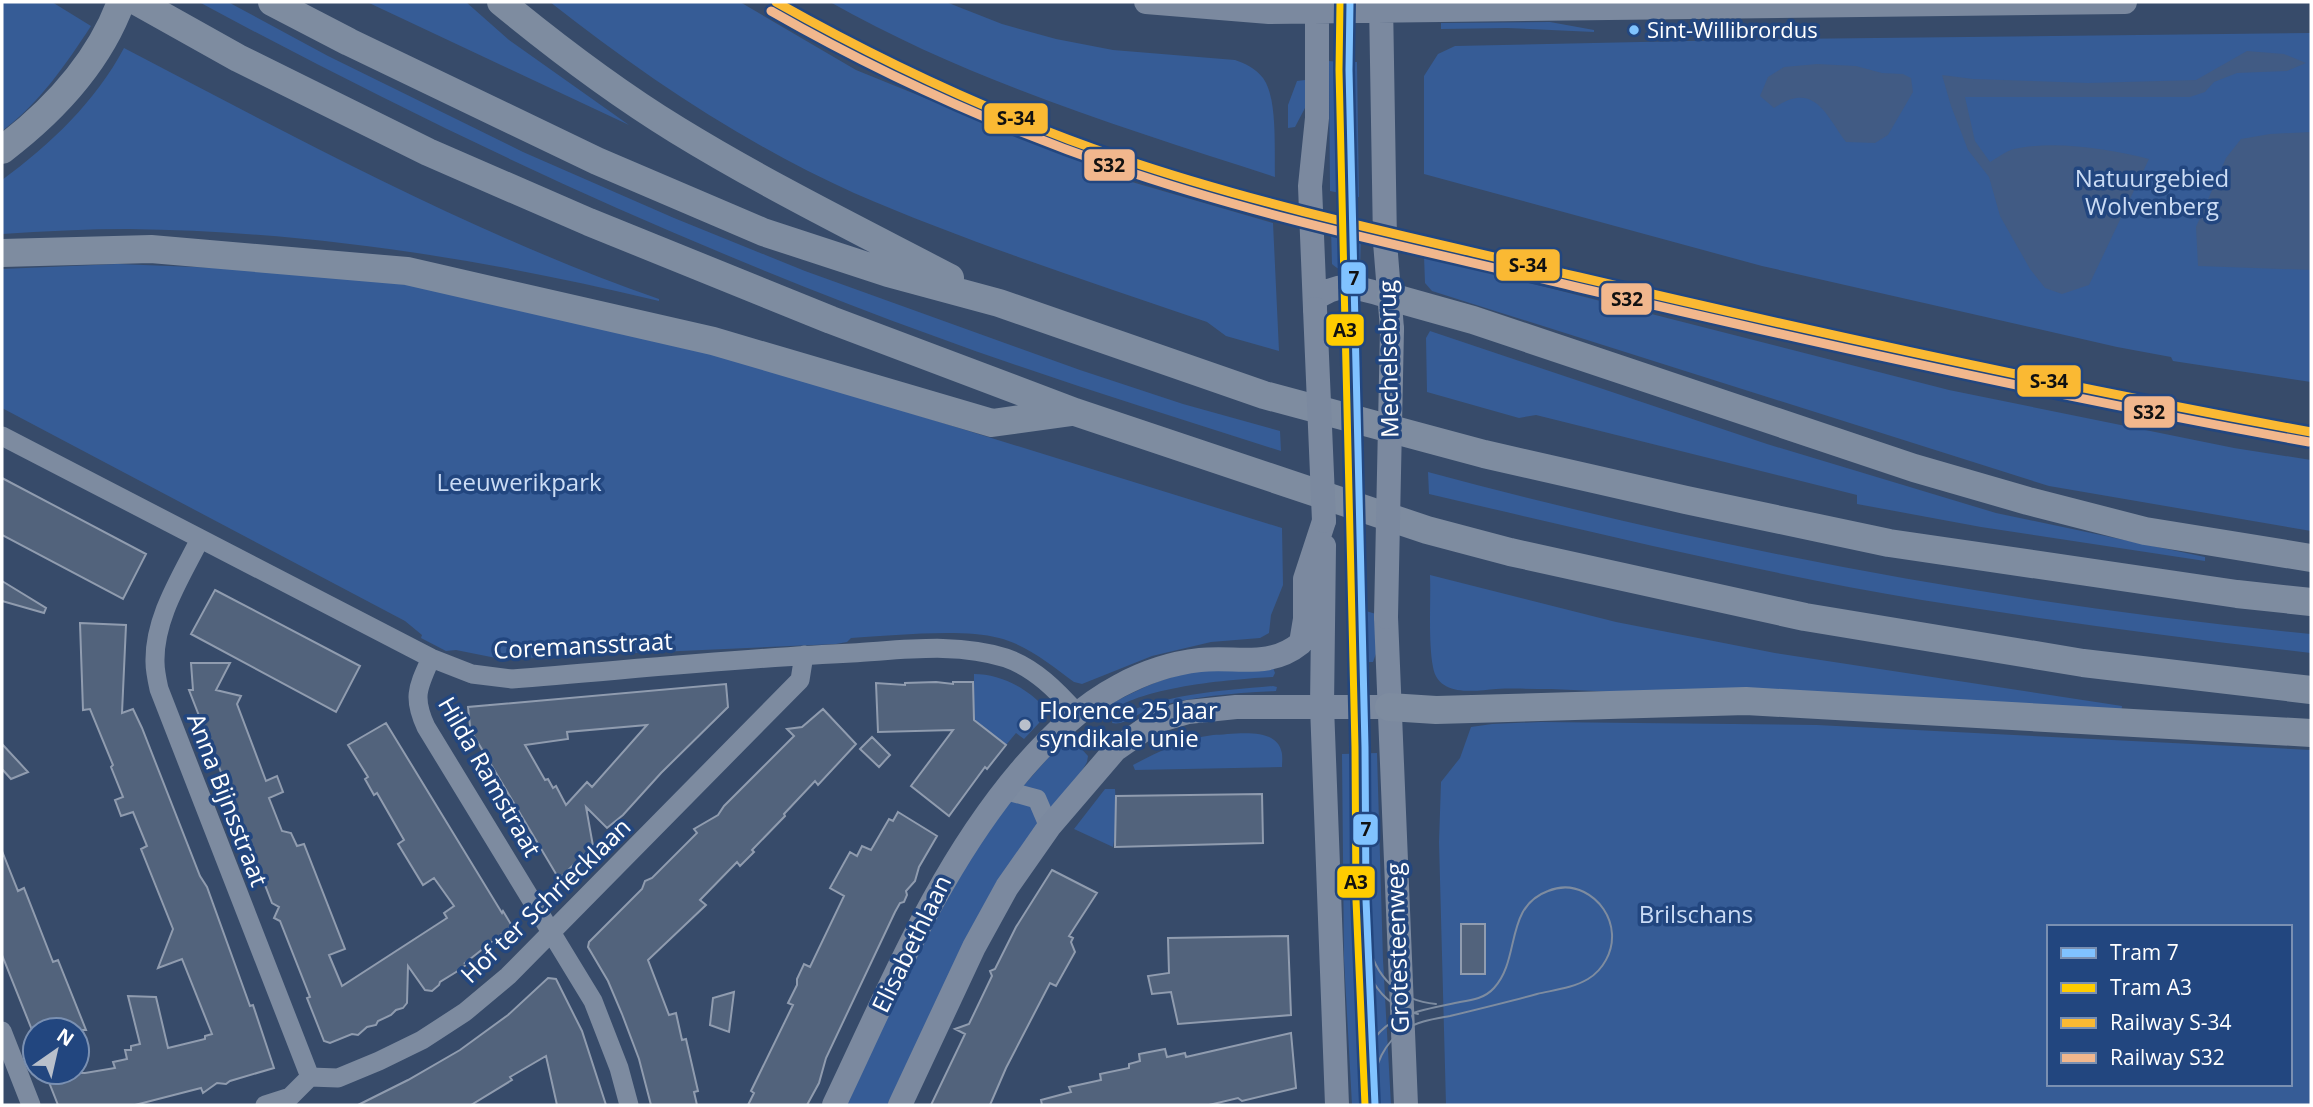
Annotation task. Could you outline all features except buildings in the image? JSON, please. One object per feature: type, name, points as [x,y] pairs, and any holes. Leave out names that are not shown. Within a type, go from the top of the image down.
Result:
[{"type":"highway","points":[[2,150],[60,99],[95,53],[121,2]]},
{"type":"highway","points":[[138,2],[238,58],[428,152],[589,222],[818,315],[1075,412],[1427,530],[1510,552],[1805,617],[1996,650],[2165,674],[2311,690]]},
{"type":"highway","points":[[272,2],[572,149],[763,232],[888,273],[999,303],[1264,395],[1484,454],[1889,543],[2237,594],[2311,602]]},
{"type":"highway","points":[[501,2],[557,48],[677,130],[805,202],[999,303]]},
{"type":"highway","points":[[2,253],[151,249],[407,271],[713,341],[992,423],[1075,412]]},
{"type":"highway","points":[[1391,297],[1473,320],[1914,468],[2028,502],[2145,531],[2311,558]]},
{"type":"highway","points":[[1388,707],[1436,710],[1746,701],[2311,733]]},
{"type":"main road","points":[[1147,2],[1215,9],[2125,2]]},
{"type":"main road","points":[[1315,304],[1310,186],[1317,118],[1317,7]]},
{"type":"main road","name":"Mechelsebrug","points":[[1381,7],[1385,242],[1392,329],[1386,617],[1388,707]]},
{"type":"main road","points":[[1315,304],[1328,289],[1346,285],[1391,297]]},
{"type":"main road","name":"Elisabethlaan","points":[[834,1105],[926,910],[953,863],[1004,790],[1052,736],[1077,713],[1120,685],[1170,666],[1196,660],[1276,658],[1289,653],[1301,643],[1305,619],[1314,595],[1305,579],[1324,521],[1315,304]]},
{"type":"main road","points":[[1314,595],[1322,706],[1337,1105]]},
{"type":"main road","points":[[900,1105],[980,936],[1021,864],[1115,750],[1164,719],[1188,712],[1322,706],[1388,707]]},
{"type":"main road","name":"Grotesteenweg","points":[[1388,707],[1406,1105]]},
{"type":"street","name":"Coremansstraat","points":[[2,436],[431,658],[472,674],[512,679],[804,655],[925,649],[982,652],[1008,659],[1032,671],[1077,713]]},
{"type":"street","name":"Anna Bijnsstraat","points":[[201,539],[168,601],[159,630],[155,660],[159,689],[310,1077]]},
{"type":"street","name":"Hof ter Schriecklaan","points":[[310,1077],[338,1078],[379,1062],[422,1040],[465,1012],[508,976],[800,680],[804,655]]},
{"type":"street","name":"Hilda Ramstraat","points":[[431,658],[418,687],[417,708],[593,1001],[620,1068],[629,1105]]},
{"type":"street","points":[[1004,790],[1037,799],[1049,827]]},
{"type":"street","points":[[2,1031],[31,1105]]},
{"type":"street","points":[[265,1105],[290,1097],[310,1077]]},
{"type":"green space","points":[[2,2],[52,2],[91,26],[40,96],[2,131]]},
{"type":"green space","points":[[199,2],[228,2],[328,56],[523,152],[674,218],[805,271],[1080,370],[1183,404],[1280,431],[1281,451],[977,351],[746,263],[469,140]]},
{"type":"green space","points":[[367,2],[466,2],[509,40],[629,125]]},
{"type":"green space","points":[[550,2],[740,2],[856,70],[1132,182],[1273,223],[1279,351],[1226,336],[1207,322],[941,228],[813,174],[696,107]]},
{"type":"green space","points":[[830,2],[946,2],[1002,24],[1056,39],[1113,50],[1235,60],[1257,72],[1268,87],[1274,125],[1275,177],[1104,121],[992,79],[937,56]]},
{"type":"green space","points":[[1550,22],[1594,32],[1507,28],[1441,29],[1441,23]]},
{"type":"green space","name":"Natuurgebied Wolvenberg","points":[[2311,33],[2311,382],[2173,361],[2171,357],[1762,266],[1424,174],[1424,76],[1438,54],[1455,46]]},
{"type":"green space","points":[[124,48],[454,215],[659,301],[462,260],[263,235],[129,229],[2,234],[2,180],[54,137],[86,104]]},
{"type":"green space","points":[[1329,61],[1339,62],[1340,193],[1330,191]]},
{"type":"green space","points":[[1351,62],[1357,62],[1359,197],[1353,196]]},
{"type":"green space","points":[[1305,80],[1305,108],[1295,127],[1288,128],[1288,105],[1297,81]]},
{"type":"green space","points":[[1331,229],[1361,236],[1360,270],[1345,271],[1332,264]]},
{"type":"green space","points":[[1424,256],[1949,390],[2234,448],[2311,460],[2311,531],[2049,486],[1432,291],[1425,283]]},
{"type":"green space","name":"Leeuwerikpark","points":[[118,264],[246,269],[410,285],[701,348],[1282,528],[1283,585],[1271,615],[1269,633],[1260,638],[1211,642],[1152,656],[1082,684],[1074,682],[1019,645],[999,638],[965,634],[926,633],[851,638],[847,642],[836,644],[501,659],[456,650],[446,651],[421,638],[422,635],[405,621],[2,408],[2,269]]},
{"type":"green space","points":[[1430,331],[1767,444],[1996,513],[2205,557],[2205,561],[1981,527],[1857,504],[1857,495],[1536,415],[1519,418],[1427,392],[1426,338]]},
{"type":"green space","points":[[1428,472],[1646,526],[1867,571],[2088,607],[2311,634],[2311,653],[2019,615],[1798,577],[1429,494]]},
{"type":"green space","points":[[1430,575],[1616,622],[1775,653],[2122,706],[2121,715],[1551,689],[1458,690],[1442,683],[1436,677],[1433,667]]},
{"type":"green space","points":[[1349,606],[1376,614],[1377,651],[1373,662],[1350,662]]},
{"type":"green space","points":[[1272,665],[1275,673],[1273,677],[1161,691],[1121,705],[1108,715],[1103,712],[1105,707],[1134,692],[1175,676],[1218,669]]},
{"type":"green space","points":[[974,674],[1013,684],[1039,701],[1046,709],[1039,723],[1024,739],[1016,733],[1006,745],[974,720]]},
{"type":"green space","points":[[1277,687],[1276,691],[1213,696],[1167,704],[1122,722],[1112,723],[1113,719],[1131,711],[1170,699]]},
{"type":"green space","name":"Brilschans","points":[[1541,722],[1817,725],[2311,750],[2311,1105],[1446,1105],[1439,842],[1441,782],[1460,758],[1471,727]]},
{"type":"green space","points":[[1251,734],[1270,738],[1277,742],[1281,750],[1282,767],[1135,770],[1133,765],[1162,750],[1213,735]]},
{"type":"green space","points":[[1063,741],[1077,744],[1088,756],[1087,762],[889,1105],[844,1105],[935,912],[994,819]]},
{"type":"green space","points":[[1377,753],[1383,960],[1391,1105],[1352,1105],[1344,959],[1342,754]]},
{"type":"green space","points":[[1105,789],[1115,789],[1117,824],[1113,847],[1074,829]]},
{"type":"shaded area","points":[[2247,51],[2284,54],[2306,63],[2287,71],[2237,73],[2214,82],[2205,92],[2190,97],[1965,97],[1975,141],[1990,162],[2014,149],[2047,145],[2100,149],[2149,159],[2089,285],[2062,294],[2045,288],[2030,269],[2000,216],[1989,177],[1968,150],[1942,75],[1973,79],[2088,83],[2196,80]]},
{"type":"shaded area","points":[[1817,64],[1856,66],[1882,73],[1903,74],[1911,78],[1913,92],[1888,135],[1875,143],[1846,142],[1825,112],[1810,100],[1788,100],[1774,108],[1760,96],[1768,77],[1784,67]]},
{"type":"shaded area","points":[[2311,132],[2311,270],[2198,266],[2196,227],[2226,158],[2241,139]]},
{"type":"tram line","name":"A3","points":[[1340,2],[1339,70],[1355,747],[1356,900],[1365,1105]]},
{"type":"tram line","name":"7","points":[[1350,2],[1349,70],[1365,747],[1366,900],[1375,1105]]},
{"type":"tram line","points":[[1362,1073],[1366,1054],[1374,1039],[1396,1020],[1426,1009],[1478,998],[1494,988],[1508,963],[1519,921],[1534,899],[1552,889],[1571,888],[1590,895],[1600,904],[1609,921],[1612,941],[1606,960],[1598,971],[1570,987],[1409,1027],[1397,1035],[1381,1055],[1374,1088]]},
{"type":"tram line","points":[[1357,930],[1363,957],[1381,993],[1403,1009],[1418,1014]]},
{"type":"tram line","points":[[1368,940],[1376,965],[1390,984],[1411,998],[1436,1004]]},
{"type":"rail line","name":"S-34","points":[[776,2],[859,47],[987,107],[1120,158],[1233,193],[1406,237],[1853,339],[2127,397],[2311,432]]},
{"type":"rail line","name":"S32","points":[[771,11],[897,77],[1027,134],[1172,186],[1286,218],[1850,349],[2033,389],[2309,442]]},
{"type":"place","name":"Sint-Willibrordus","points":[[1634,30]]},
{"type":"place","name":"Florence 25 Jaar syndikale unie","points":[[1025,725]]}]
